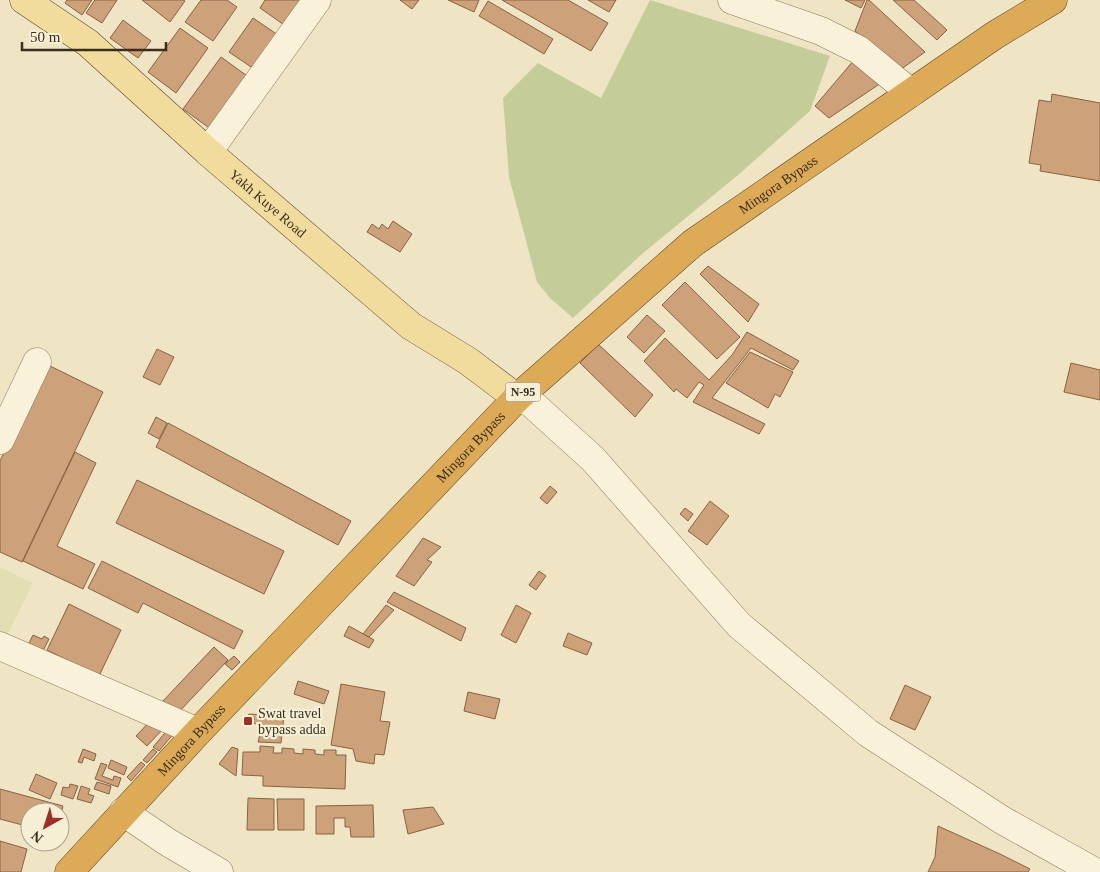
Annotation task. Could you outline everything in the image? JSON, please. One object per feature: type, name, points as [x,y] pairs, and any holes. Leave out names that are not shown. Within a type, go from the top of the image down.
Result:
[{"type":"highway","name":"Mingora Bypass","points":[[69,872],[198,732],[517,398],[693,243],[995,35],[1053,0]]},
{"type":"main road","name":"Yakh Kuye Road","points":[[24,0],[88,44],[208,152],[411,326],[468,361],[517,398]]},
{"type":"street","points":[[208,152],[317,0]]},
{"type":"street","points":[[732,0],[821,32],[859,50],[911,93]]},
{"type":"street","points":[[0,440],[37,362]]},
{"type":"street","points":[[517,398],[530,402],[593,459],[739,625],[868,733],[1002,820],[1096,872]]},
{"type":"street","points":[[0,646],[198,732]]},
{"type":"street","points":[[123,812],[168,843],[219,872]]},
{"type":"shaded area","points":[[0,567],[33,583],[5,640],[0,638]]},
{"type":"green space","points":[[650,0],[830,56],[810,111],[738,175],[642,254],[573,318],[550,298],[537,282],[509,177],[503,98],[538,63],[601,98]]},
{"type":"building","points":[[67,0],[92,0],[82,15],[65,3]]},
{"type":"building","points":[[95,0],[117,0],[102,23],[86,13]]},
{"type":"building","points":[[142,0],[183,0],[185,1],[170,22]]},
{"type":"building","points":[[201,0],[227,0],[237,7],[213,41],[185,22]]},
{"type":"building","points":[[265,0],[306,0],[287,27],[260,8]]},
{"type":"building","points":[[400,0],[419,0],[412,9]]},
{"type":"building","points":[[448,0],[479,0],[474,12]]},
{"type":"building","points":[[502,0],[568,0],[608,23],[591,51]]},
{"type":"building","points":[[588,0],[616,0],[609,12]]},
{"type":"building","points":[[845,0],[865,0],[861,8]]},
{"type":"building","points":[[867,0],[925,52],[900,70],[855,31]]},
{"type":"building","points":[[893,0],[914,0],[947,30],[937,40]]},
{"type":"building","points":[[488,1],[553,39],[544,54],[479,16]]},
{"type":"building","points":[[253,18],[281,37],[257,71],[229,52]]},
{"type":"building","points":[[123,20],[151,41],[138,58],[110,38]]},
{"type":"building","points":[[180,28],[208,48],[176,93],[148,72]]},
{"type":"building","points":[[221,57],[250,78],[212,130],[183,109]]},
{"type":"building","points":[[854,60],[881,83],[829,118],[815,106]]},
{"type":"building","points":[[1052,94],[1100,103],[1100,181],[1040,171],[1041,165],[1029,163],[1039,100],[1051,102]]},
{"type":"building","points":[[393,221],[412,234],[400,252],[367,232],[372,224],[379,229],[382,224],[388,229]]},
{"type":"building","points":[[708,266],[759,304],[748,322],[700,274]]},
{"type":"building","points":[[685,282],[740,337],[717,359],[662,305]]},
{"type":"building","points":[[647,315],[665,331],[644,353],[627,337]]},
{"type":"building","points":[[747,332],[799,361],[793,370],[751,348],[712,398],[765,424],[759,434],[693,402],[704,385],[699,382],[687,398],[676,389],[674,392],[644,361],[665,338],[709,380],[732,355]]},
{"type":"building","points":[[598,344],[653,395],[635,417],[580,363]]},
{"type":"building","points":[[157,349],[174,357],[160,385],[143,377]]},
{"type":"building","points":[[750,352],[793,372],[780,397],[775,394],[768,408],[726,383]]},
{"type":"building","points":[[1071,363],[1100,370],[1100,400],[1064,392]]},
{"type":"building","points":[[46,364],[103,392],[22,562],[0,552],[0,461]]},
{"type":"building","points":[[156,417],[167,423],[159,439],[148,433]]},
{"type":"building","points":[[168,423],[351,521],[338,545],[156,447]]},
{"type":"building","points":[[75,452],[96,463],[57,546],[95,564],[83,589],[23,561]]},
{"type":"building","points":[[137,480],[284,551],[264,594],[116,523]]},
{"type":"building","points":[[550,486],[557,492],[547,504],[540,498]]},
{"type":"building","points":[[710,501],[729,516],[707,545],[688,531]]},
{"type":"building","points":[[685,508],[693,514],[688,521],[680,514]]},
{"type":"building","points":[[423,538],[441,547],[427,560],[432,562],[414,586],[396,576]]},
{"type":"building","points":[[102,561],[243,631],[234,649],[143,603],[138,613],[88,588]]},
{"type":"building","points":[[539,571],[546,576],[536,590],[529,585]]},
{"type":"building","points":[[394,592],[466,628],[461,641],[387,602]]},
{"type":"building","points":[[69,604],[121,630],[99,676],[47,650]]},
{"type":"building","points":[[386,605],[394,610],[369,637],[363,634]]},
{"type":"building","points":[[516,605],[531,613],[516,643],[501,635]]},
{"type":"building","points":[[349,626],[374,640],[369,648],[344,636]]},
{"type":"building","points":[[568,633],[592,643],[587,655],[563,646]]},
{"type":"building","points":[[33,635],[42,639],[44,636],[49,639],[42,653],[28,645]]},
{"type":"building","points":[[214,647],[228,660],[176,715],[162,702]]},
{"type":"building","points":[[234,656],[240,662],[232,670],[225,664]]},
{"type":"building","points":[[298,681],[329,691],[324,704],[294,694]]},
{"type":"building","points":[[341,684],[385,692],[380,721],[390,722],[384,755],[375,754],[374,764],[356,761],[353,749],[331,745]]},
{"type":"building","points":[[905,685],[931,697],[915,730],[890,719]]},
{"type":"building","points":[[468,692],[500,699],[495,719],[464,711]]},
{"type":"building","points":[[249,714],[284,716],[281,743],[258,742],[262,726],[253,723],[254,718],[247,717]]},
{"type":"building","points":[[153,718],[164,728],[147,746],[136,736]]},
{"type":"building","points":[[170,727],[175,732],[159,751],[153,747]]},
{"type":"building","points":[[260,746],[274,747],[273,753],[282,753],[282,748],[294,749],[294,753],[303,754],[303,749],[315,750],[315,754],[324,755],[324,750],[336,750],[336,755],[346,755],[345,789],[263,786],[263,776],[242,775],[243,752],[260,752]]},
{"type":"building","points":[[232,747],[238,749],[236,776],[219,764]]},
{"type":"building","points":[[83,749],[96,754],[94,761],[84,757],[82,763],[78,762]]},
{"type":"building","points":[[153,749],[157,752],[147,763],[143,760]]},
{"type":"building","points":[[111,760],[127,767],[124,775],[108,768]]},
{"type":"building","points":[[141,762],[145,765],[131,781],[127,777]]},
{"type":"building","points":[[101,763],[107,765],[102,776],[113,780],[114,776],[121,778],[118,787],[95,779]]},
{"type":"building","points":[[36,774],[57,783],[50,799],[29,790]]},
{"type":"building","points":[[97,782],[111,786],[109,794],[94,789]]},
{"type":"building","points":[[70,784],[78,786],[73,799],[61,795],[63,787],[69,788]]},
{"type":"building","points":[[81,786],[90,789],[88,794],[94,796],[91,803],[77,799]]},
{"type":"building","points":[[0,789],[48,802],[20,802],[20,824],[0,819]]},
{"type":"building","points":[[248,798],[274,799],[274,830],[247,830]]},
{"type":"building","points":[[277,799],[304,799],[304,830],[278,830]]},
{"type":"building","points":[[373,805],[374,837],[351,837],[350,827],[345,827],[345,818],[334,818],[334,834],[316,834],[316,806]]},
{"type":"building","points":[[433,807],[444,824],[408,834],[403,810]]},
{"type":"building","points":[[938,826],[1030,869],[1028,872],[928,872],[935,857]]},
{"type":"building","points":[[0,841],[20,847],[20,852],[26,852],[21,872],[0,872]]},
{"type":"place","name":"Swat travel bypass adda","points":[[248,721]]}]
